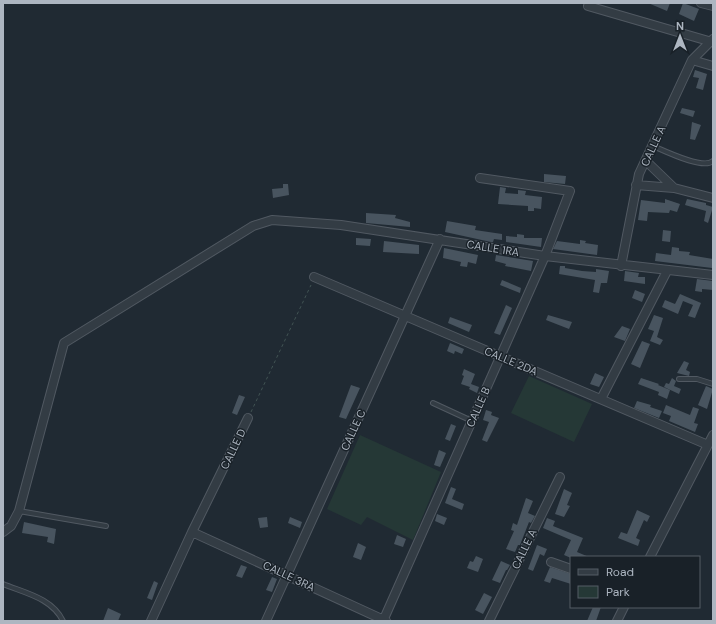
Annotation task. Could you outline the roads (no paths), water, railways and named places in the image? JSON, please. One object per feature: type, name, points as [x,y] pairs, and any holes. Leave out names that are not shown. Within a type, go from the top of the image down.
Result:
[{"type":"street","points":[[701,3],[713,6]]},
{"type":"street","points":[[588,6],[712,40]]},
{"type":"street","name":"CALLE A","points":[[621,266],[636,185],[692,60],[712,40]]},
{"type":"street","points":[[692,60],[713,66]]},
{"type":"street","points":[[646,161],[674,188]]},
{"type":"street","name":"CALLE B","points":[[384,621],[545,256],[570,191],[480,178]]},
{"type":"street","points":[[636,185],[674,188],[713,198]]},
{"type":"street","name":"CALLE 1RA","points":[[19,511],[64,343],[253,226],[272,220],[341,225],[545,256],[621,266],[713,275]]},
{"type":"street","name":"CALLE C","points":[[266,621],[440,240]]},
{"type":"street","points":[[601,399],[666,271]]},
{"type":"street","name":"CALLE 2DA","points":[[314,277],[708,445]]},
{"type":"street","name":"CALLE D","points":[[152,621],[192,532],[248,418]]},
{"type":"street","points":[[651,556],[713,435]]},
{"type":"street","name":"CALLE A","points":[[489,621],[560,477]]},
{"type":"street","points":[[3,532],[11,526],[19,511]]},
{"type":"street","name":"CALLE 3RA","points":[[192,532],[287,574],[384,621]]},
{"type":"street","points":[[550,562],[570,569]]},
{"type":"street","points":[[617,621],[624,608]]},
{"type":"lane","points":[[654,146],[688,160],[706,164],[713,161]]},
{"type":"lane","points":[[679,379],[697,379],[713,384]]},
{"type":"lane","points":[[433,403],[472,421]]},
{"type":"lane","points":[[19,511],[106,526]]},
{"type":"lane","points":[[3,584],[46,602],[54,607],[63,621]]}]
